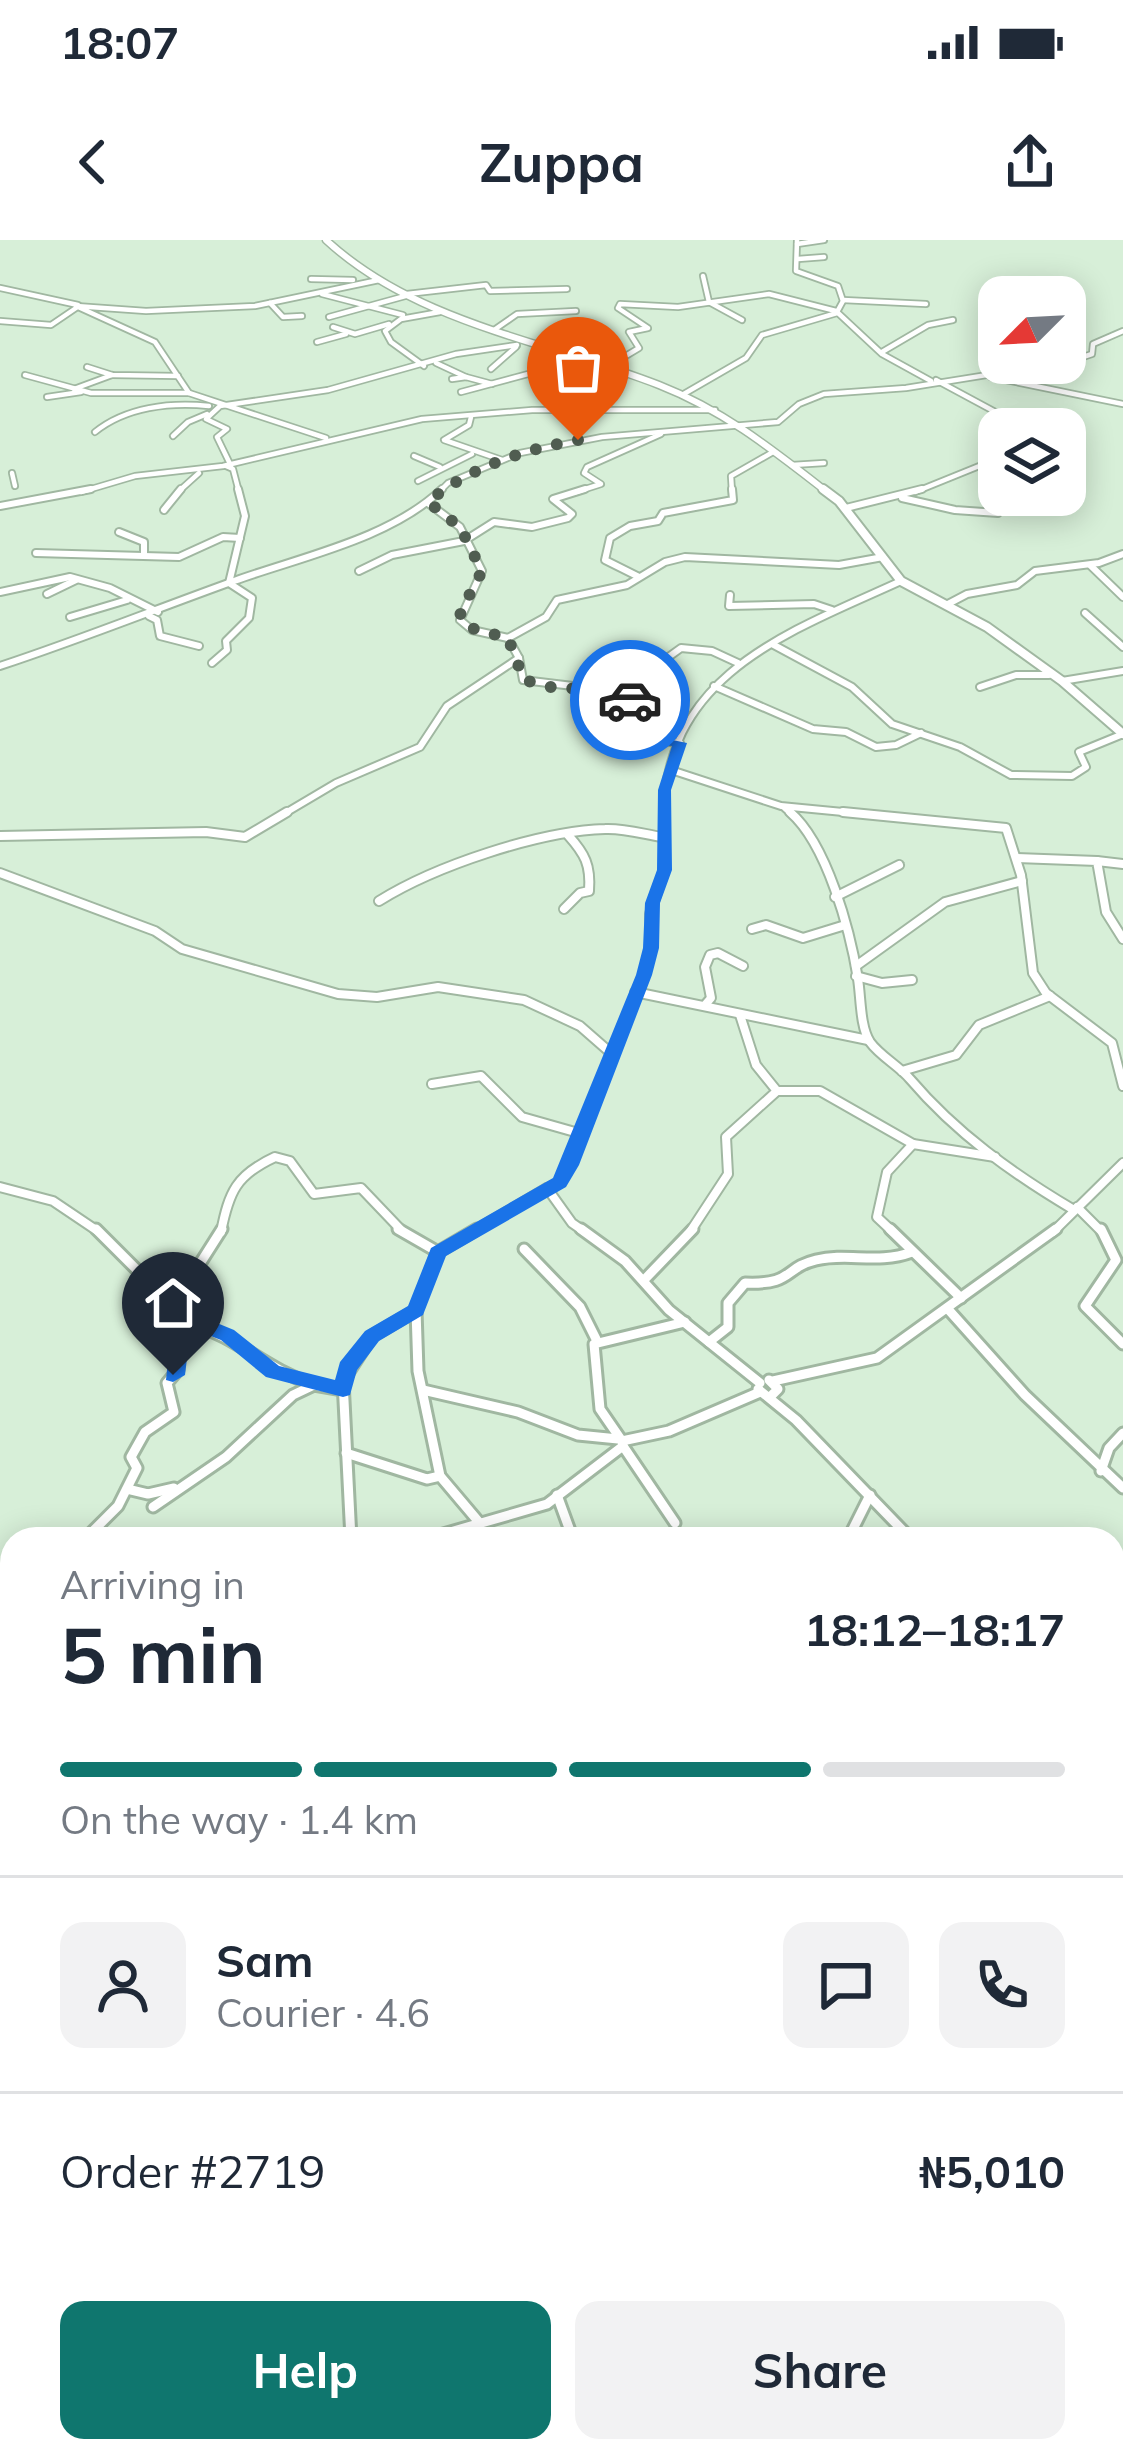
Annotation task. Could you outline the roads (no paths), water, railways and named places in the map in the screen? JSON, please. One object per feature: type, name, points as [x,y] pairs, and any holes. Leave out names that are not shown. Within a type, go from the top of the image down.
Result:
[{"type":"main road","points":[[326,240],[346,260],[440,312],[682,395],[742,426],[846,508],[901,581],[1003,638],[1123,734]]},
{"type":"street","points":[[824,240],[797,242],[796,271],[836,284],[843,300]]},
{"type":"street","points":[[798,260],[824,257]]},
{"type":"street","points":[[808,276],[826,271]]},
{"type":"street","points":[[703,276],[709,302],[742,320]]},
{"type":"street","points":[[311,279],[379,280]]},
{"type":"street","points":[[0,321],[51,325],[77,307],[146,311],[270,303],[364,281]]},
{"type":"street","points":[[329,317],[408,295],[474,285],[486,285],[490,291],[567,289]]},
{"type":"street","points":[[0,288],[77,307],[155,342],[189,393]]},
{"type":"street","points":[[316,293],[410,317]]},
{"type":"street","points":[[461,392],[548,369],[610,369],[638,349],[629,332],[648,328],[623,315],[617,306],[769,295],[837,312],[882,352],[987,408]]},
{"type":"street","points":[[843,300],[862,297],[889,304],[926,304]]},
{"type":"street","points":[[682,395],[746,358],[762,335],[837,312],[843,300]]},
{"type":"street","points":[[270,303],[283,317],[302,316]]},
{"type":"street","points":[[494,330],[517,314],[576,310]]},
{"type":"street","points":[[317,342],[440,312]]},
{"type":"street","points":[[882,352],[903,344],[912,330],[953,320]]},
{"type":"street","points":[[389,324],[386,337],[424,366]]},
{"type":"street","points":[[333,327],[348,334]]},
{"type":"street","points":[[1086,356],[1092,354],[1094,344],[1123,332]]},
{"type":"street","points":[[95,432],[115,417],[328,390],[436,364],[456,354],[521,343]]},
{"type":"street","points":[[491,369],[521,343]]},
{"type":"street","points":[[436,364],[492,383]]},
{"type":"street","points":[[86,367],[112,375],[178,376]]},
{"type":"street","points":[[25,375],[124,397],[189,393],[310,436],[337,439]]},
{"type":"street","points":[[74,388],[112,375]]},
{"type":"street","points":[[452,380],[466,376]]},
{"type":"street","points":[[1,665],[230,583],[302,563],[418,512],[448,483],[502,460],[578,440],[784,419],[799,404],[824,394],[978,376]]},
{"type":"street","points":[[1020,384],[1123,404]]},
{"type":"street","points":[[47,398],[86,392]]},
{"type":"street","points":[[173,436],[188,422],[219,407]]},
{"type":"street","points":[[164,510],[192,475],[415,420],[532,410],[715,410]]},
{"type":"street","points":[[0,506],[74,494],[135,476],[227,466],[232,459],[218,436],[226,429],[209,424],[207,414]]},
{"type":"street","points":[[471,417],[470,424],[443,440],[502,460]]},
{"type":"street","points":[[359,571],[382,556],[467,541],[494,522],[532,527],[568,518],[572,514],[553,499],[601,484],[584,473],[586,467],[664,432]]},
{"type":"street","points":[[639,577],[605,560],[610,538],[630,526],[658,520],[663,513],[733,500],[731,476],[773,452]]},
{"type":"street","points":[[418,481],[478,454]]},
{"type":"street","points":[[412,458],[445,466]]},
{"type":"street","points":[[792,465],[824,463]]},
{"type":"street","points":[[227,466],[245,516],[230,583]]},
{"type":"street","points":[[846,508],[900,497],[978,466]]},
{"type":"street","points":[[12,473],[15,486]]},
{"type":"street","points":[[900,497],[978,512]]},
{"type":"street","points":[[428,502],[460,527],[482,575],[460,620],[472,631],[508,638],[546,616],[557,600],[627,585],[665,562],[699,555],[839,565],[883,557]]},
{"type":"street","points":[[119,532],[144,542],[144,554]]},
{"type":"street","points":[[36,553],[179,557],[223,537],[240,538]]},
{"type":"street","points":[[948,604],[975,592],[1017,585],[1035,571],[1090,565],[1123,554]]},
{"type":"street","points":[[1090,565],[1123,597]]},
{"type":"street","points":[[0,592],[57,577],[114,587],[153,614],[160,637],[199,646]]},
{"type":"street","points":[[47,594],[76,580]]},
{"type":"street","points":[[478,1521],[440,1476],[418,1371],[416,1310],[438,1252],[560,1183],[571,1165],[651,948],[650,914],[664,870],[664,790],[680,743],[714,686],[738,663],[832,610],[901,581]]},
{"type":"street","points":[[212,662],[227,650],[226,641],[246,626],[253,608],[251,597],[230,583]]},
{"type":"street","points":[[730,595],[729,606],[803,603],[832,610]]},
{"type":"street","points":[[70,617],[133,598]]},
{"type":"street","points":[[157,599],[172,605]]},
{"type":"street","points":[[1085,614],[1123,647]]},
{"type":"street","points":[[508,638],[524,680],[551,687],[631,693]]},
{"type":"street","points":[[73,650],[78,639]]},
{"type":"street","points":[[772,644],[852,687],[892,724],[980,756],[1011,775],[1072,776],[1086,767],[1079,752],[1123,734]]},
{"type":"street","points":[[680,743],[637,738],[631,693],[637,685],[635,672],[656,666],[681,648],[712,652],[738,663]]},
{"type":"street","points":[[0,836],[206,832],[245,837],[336,783],[420,747],[447,706],[519,658]]},
{"type":"street","points":[[1062,681],[1123,671]]},
{"type":"street","points":[[980,687],[1016,675],[1049,675]]},
{"type":"street","points":[[714,686],[813,729],[846,732],[876,747],[896,745],[921,734]]},
{"type":"street","points":[[671,770],[781,806],[998,826],[1009,832],[1022,881],[1034,973],[1050,996],[1107,1037],[1116,1052],[1123,1086]]},
{"type":"street","points":[[781,806],[808,828],[835,897],[868,1040]]},
{"type":"street","points":[[379,901],[424,877],[568,835],[607,829],[662,837]]},
{"type":"street","points":[[564,909],[580,893],[589,891],[593,871],[592,862],[568,835]]},
{"type":"street","points":[[1017,859],[1123,864]]},
{"type":"street","points":[[1097,862],[1106,912],[1123,939]]},
{"type":"street","points":[[835,897],[898,865]]},
{"type":"street","points":[[0,874],[155,931],[182,949],[338,994],[377,997],[438,987],[515,998],[568,1018],[612,1054]]},
{"type":"street","points":[[856,972],[945,902],[1022,881]]},
{"type":"street","points":[[752,929],[766,925],[782,936],[812,939],[842,926]]},
{"type":"street","points":[[705,1005],[711,998],[705,967],[710,956],[718,952],[743,966]]},
{"type":"street","points":[[856,972],[882,982],[912,980]]},
{"type":"street","points":[[634,992],[868,1040],[902,1071],[924,1100],[994,1157],[1025,1181],[1098,1223],[1116,1260],[1085,1306],[1123,1344]]},
{"type":"street","points":[[902,1071],[956,1055],[980,1025],[1050,996]]},
{"type":"street","points":[[740,1015],[756,1065],[777,1091]]},
{"type":"street","points":[[1107,1037],[1123,1037]]},
{"type":"street","points":[[432,1084],[481,1076],[522,1117],[582,1134]]},
{"type":"street","points":[[645,1279],[694,1228],[728,1174],[726,1137],[777,1091],[820,1091],[913,1144],[994,1157]]},
{"type":"street","points":[[913,1144],[887,1172],[877,1216],[961,1298]]},
{"type":"street","points":[[101,1527],[137,1468],[130,1457],[137,1441],[174,1412],[167,1383],[178,1370],[176,1350],[189,1317],[190,1272],[222,1234],[232,1185],[275,1157],[290,1161],[314,1194],[361,1188],[398,1229],[438,1252]]},
{"type":"street","points":[[424,1390],[518,1412],[578,1436],[621,1442],[669,1431],[724,1403],[763,1390],[773,1381],[877,1358],[1041,1244],[1123,1163]]},
{"type":"street","points":[[0,1187],[25,1189],[67,1204],[122,1253],[160,1298],[227,1335],[273,1371],[343,1390]]},
{"type":"street","points":[[548,1188],[572,1222],[645,1279],[650,1290],[763,1390],[900,1527]]},
{"type":"street","points":[[524,1249],[580,1307],[598,1336],[594,1343],[598,1403],[606,1427],[675,1523]]},
{"type":"street","points":[[709,1342],[728,1327],[728,1303],[745,1283],[778,1284],[815,1260],[887,1261],[912,1252]]},
{"type":"street","points":[[947,1308],[1012,1382],[1123,1488]]},
{"type":"street","points":[[350,1527],[343,1390],[347,1368],[372,1336],[416,1310]]},
{"type":"street","points":[[594,1343],[686,1322]]},
{"type":"street","points":[[153,1507],[226,1457],[292,1395],[314,1385]]},
{"type":"street","points":[[1101,1471],[1109,1448],[1123,1433]]},
{"type":"street","points":[[460,1527],[529,1513],[575,1486],[621,1442]]},
{"type":"street","points":[[346,1453],[427,1479],[440,1476]]},
{"type":"street","points":[[127,1489],[148,1494],[180,1486]]},
{"type":"street","points":[[557,1495],[568,1527]]},
{"type":"street","points":[[854,1527],[870,1495]]}]
